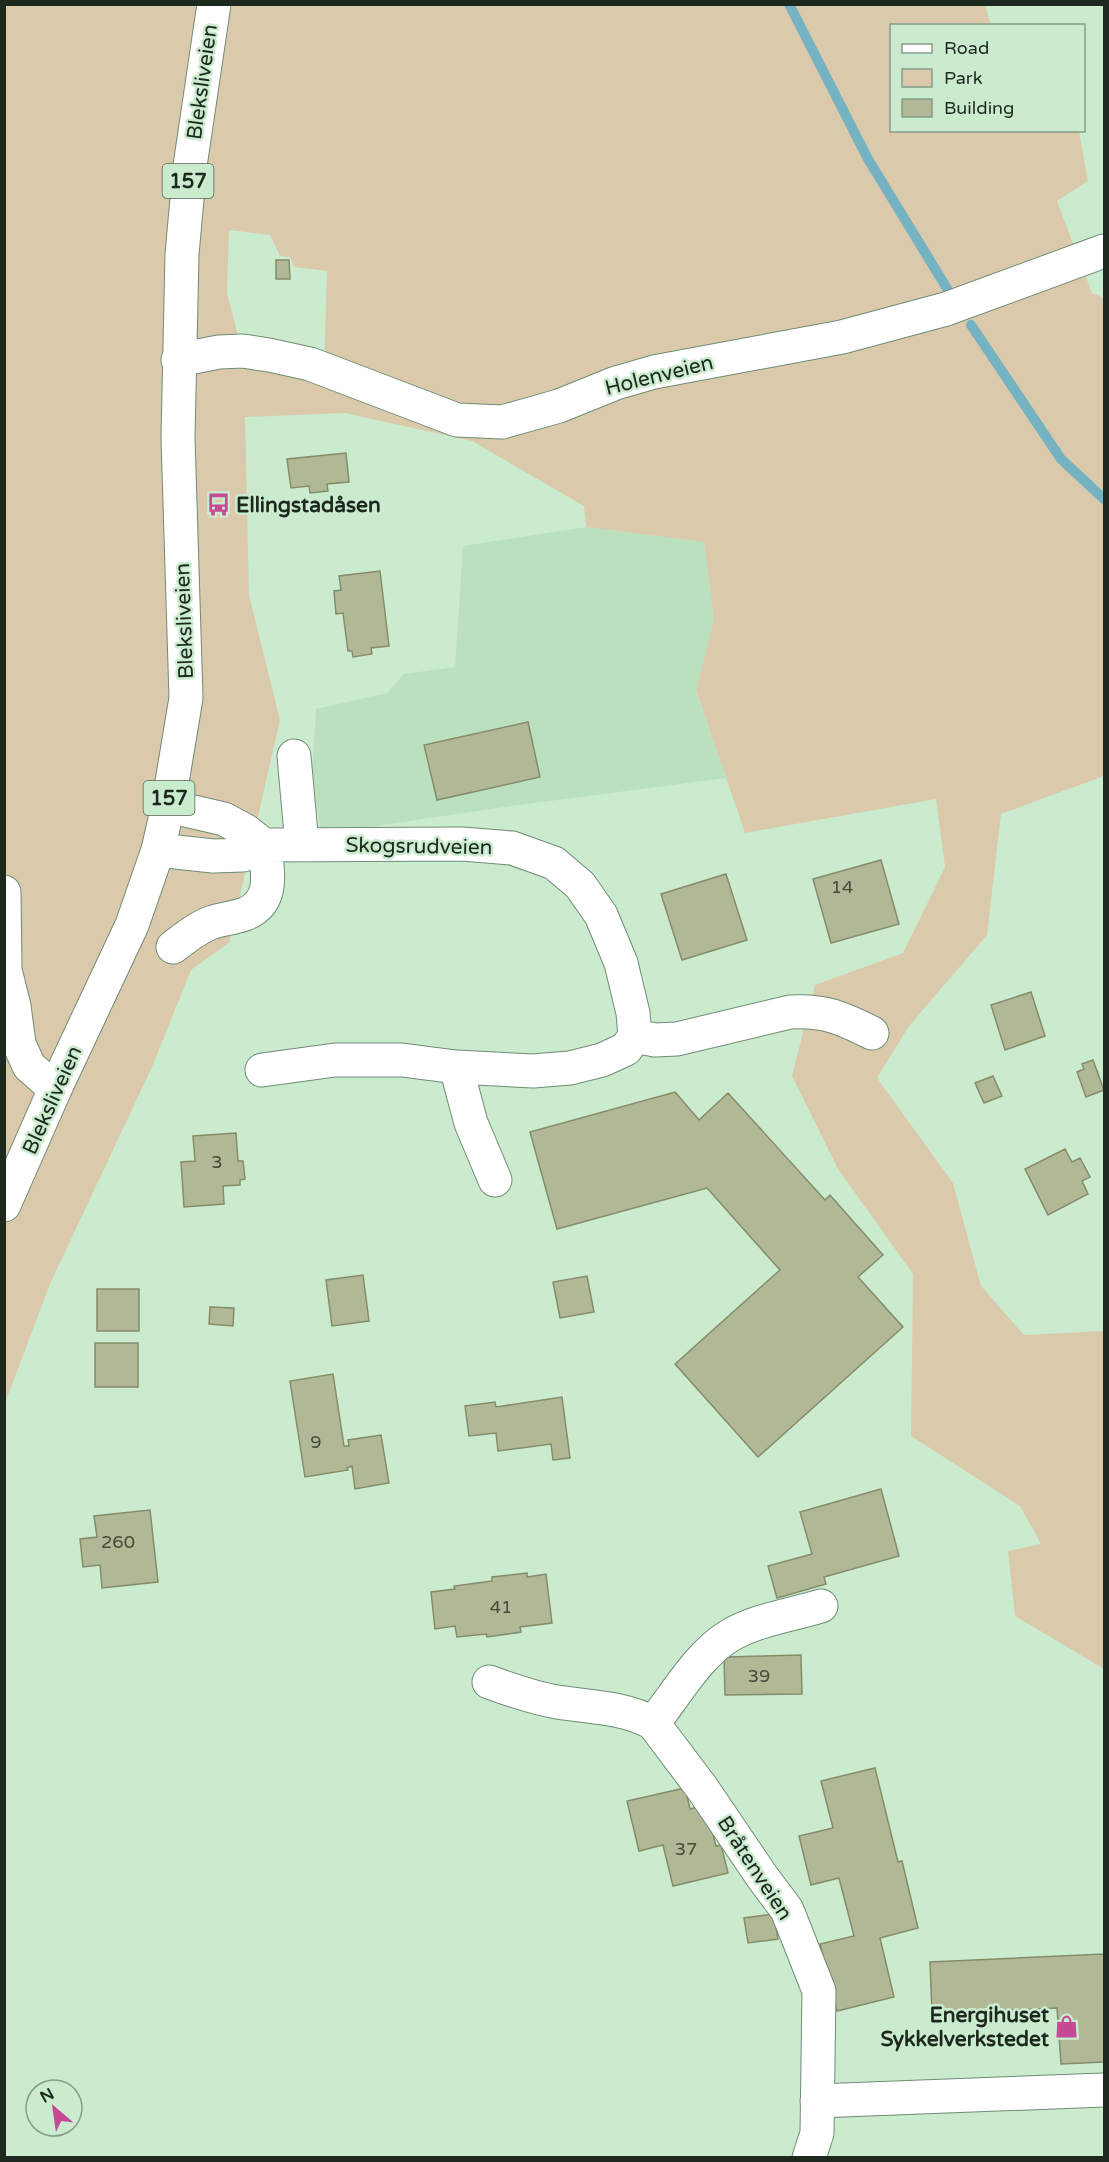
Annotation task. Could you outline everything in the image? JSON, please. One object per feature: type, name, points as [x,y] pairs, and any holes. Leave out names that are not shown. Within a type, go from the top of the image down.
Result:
[{"type":"street","name":"Bleksliveien","points":[[4,1205],[55,1089],[132,925],[158,850],[168,806],[186,698],[178,438],[182,254],[190,166],[214,4]]},
{"type":"street","name":"Holenveien","points":[[178,360],[219,352],[243,351],[269,355],[310,364],[458,420],[502,422],[559,406],[616,383],[654,372],[842,337],[946,309],[1104,251]]},
{"type":"street","points":[[294,756],[302,845]]},
{"type":"street","points":[[168,806],[224,819],[246,831],[264,845],[268,870],[267,892],[262,904],[247,914],[212,922],[195,930],[173,947]]},
{"type":"street","name":"Skogsrudveien","points":[[158,850],[213,856],[243,855],[264,845],[462,844],[512,848],[554,863],[580,885],[602,915],[621,963],[633,1013],[635,1035]]},
{"type":"street","points":[[4,892],[5,970],[14,1006],[19,1044],[29,1066],[55,1089]]},
{"type":"street","points":[[262,1070],[335,1060],[402,1060],[456,1068],[533,1071],[570,1068],[602,1060],[626,1049],[635,1035],[655,1040],[677,1039],[802,1011],[828,1013],[872,1033]]},
{"type":"street","points":[[456,1068],[471,1124],[495,1180]]},
{"type":"street","points":[[489,1682],[555,1701],[643,1717],[653,1723],[699,1664],[729,1636],[752,1626],[821,1606]]},
{"type":"street","name":"Bråtenveien","points":[[653,1723],[702,1788],[787,1910],[819,1991],[817,2133],[809,2157]]},
{"type":"street","points":[[818,2101],[1104,2090]]},
{"type":"shaded area","points":[[586,527],[704,542],[714,619],[696,691],[726,778],[321,834],[312,774],[316,709],[387,693],[404,674],[455,667],[463,546]]},
{"type":"green space","points":[[5,5],[985,5],[991,24],[890,24],[890,132],[1079,132],[1088,181],[1057,201],[1092,293],[1104,298],[1104,776],[1001,814],[987,935],[909,1026],[877,1078],[953,1183],[981,1286],[1024,1335],[1104,1331],[1104,1669],[1015,1616],[1008,1551],[1041,1544],[1020,1506],[911,1436],[913,1274],[838,1169],[792,1076],[815,985],[903,953],[945,867],[936,799],[745,833],[696,690],[714,619],[704,542],[586,527],[584,506],[472,441],[345,413],[245,417],[249,595],[280,720],[229,943],[191,970],[152,1067],[50,1284],[5,1403]],"holes":[[[229,230],[270,235],[280,256],[290,257],[294,267],[327,271],[324,370],[242,351],[227,293]]]},
{"type":"building","points":[[276,260],[289,260],[290,279],[276,279]]},
{"type":"building","points":[[346,453],[349,482],[327,484],[328,491],[310,493],[309,486],[291,488],[287,459]]},
{"type":"building","points":[[380,571],[389,646],[371,648],[372,654],[353,657],[352,651],[348,651],[343,613],[336,614],[334,591],[341,590],[339,576]]},
{"type":"building","points":[[528,722],[540,777],[437,800],[424,745]]},
{"type":"building","points":[[881,860],[899,924],[831,943],[813,879]]},
{"type":"building","points":[[726,874],[747,940],[682,960],[661,894]]},
{"type":"building","points":[[1031,992],[1045,1036],[1005,1050],[991,1005]]},
{"type":"building","points":[[1093,1060],[1104,1090],[1086,1097],[1077,1072],[1084,1069],[1082,1064]]},
{"type":"building","points":[[993,1076],[1002,1096],[984,1103],[975,1083]]},
{"type":"building","points":[[675,1092],[699,1120],[728,1093],[825,1200],[830,1195],[883,1255],[858,1277],[903,1327],[758,1457],[675,1364],[780,1270],[707,1188],[557,1229],[530,1132]]},
{"type":"building","points":[[236,1133],[238,1161],[243,1161],[245,1179],[240,1180],[240,1185],[223,1186],[224,1204],[184,1207],[181,1162],[195,1161],[193,1136]]},
{"type":"building","points":[[1065,1149],[1072,1162],[1080,1158],[1090,1177],[1082,1181],[1088,1194],[1048,1215],[1025,1169]]},
{"type":"building","points":[[363,1275],[369,1321],[332,1326],[326,1280]]},
{"type":"building","points":[[587,1276],[594,1312],[560,1318],[553,1282]]},
{"type":"building","points":[[97,1289],[139,1289],[139,1331],[97,1331]]},
{"type":"building","points":[[210,1307],[234,1308],[233,1326],[209,1324]]},
{"type":"building","points":[[95,1343],[138,1343],[138,1387],[95,1387]]},
{"type":"building","points":[[333,1374],[344,1446],[349,1446],[348,1440],[381,1435],[389,1483],[355,1489],[352,1466],[347,1468],[348,1470],[305,1477],[290,1381]]},
{"type":"building","points":[[562,1397],[570,1458],[553,1460],[551,1444],[498,1451],[496,1433],[469,1436],[465,1406],[495,1402],[496,1407]]},
{"type":"building","points":[[881,1489],[899,1556],[824,1577],[826,1584],[777,1598],[768,1566],[812,1554],[800,1512]]},
{"type":"building","points":[[150,1510],[158,1582],[102,1588],[100,1565],[83,1567],[80,1539],[97,1537],[94,1516]]},
{"type":"building","points":[[527,1573],[527,1577],[546,1574],[552,1623],[520,1627],[521,1632],[487,1637],[486,1634],[457,1637],[455,1626],[435,1629],[431,1592],[455,1589],[454,1586],[492,1581],[492,1577]]},
{"type":"building","points":[[801,1655],[802,1694],[725,1695],[724,1657]]},
{"type":"building","points":[[875,1768],[898,1862],[902,1861],[918,1928],[880,1938],[894,1997],[837,2011],[820,1944],[854,1936],[839,1878],[811,1885],[799,1836],[833,1828],[821,1781]]},
{"type":"building","points":[[685,1788],[690,1809],[701,1806],[709,1818],[716,1846],[721,1845],[728,1873],[673,1886],[663,1845],[639,1851],[627,1801]]},
{"type":"building","points":[[774,1914],[778,1939],[748,1943],[744,1918]]},
{"type":"building","points":[[1104,1954],[1104,2062],[1061,2064],[1057,2008],[932,2014],[930,1962]]},
{"type":"waterway","points":[[789,4],[868,159],[951,295]]},
{"type":"waterway","points":[[971,325],[1061,459],[1104,499]]},
{"type":"place","name":"Ellingstadåsen","points":[[218,505]]},
{"type":"place","name":"Energihuset Sykkelverkstedet","points":[[1067,2027]]}]
